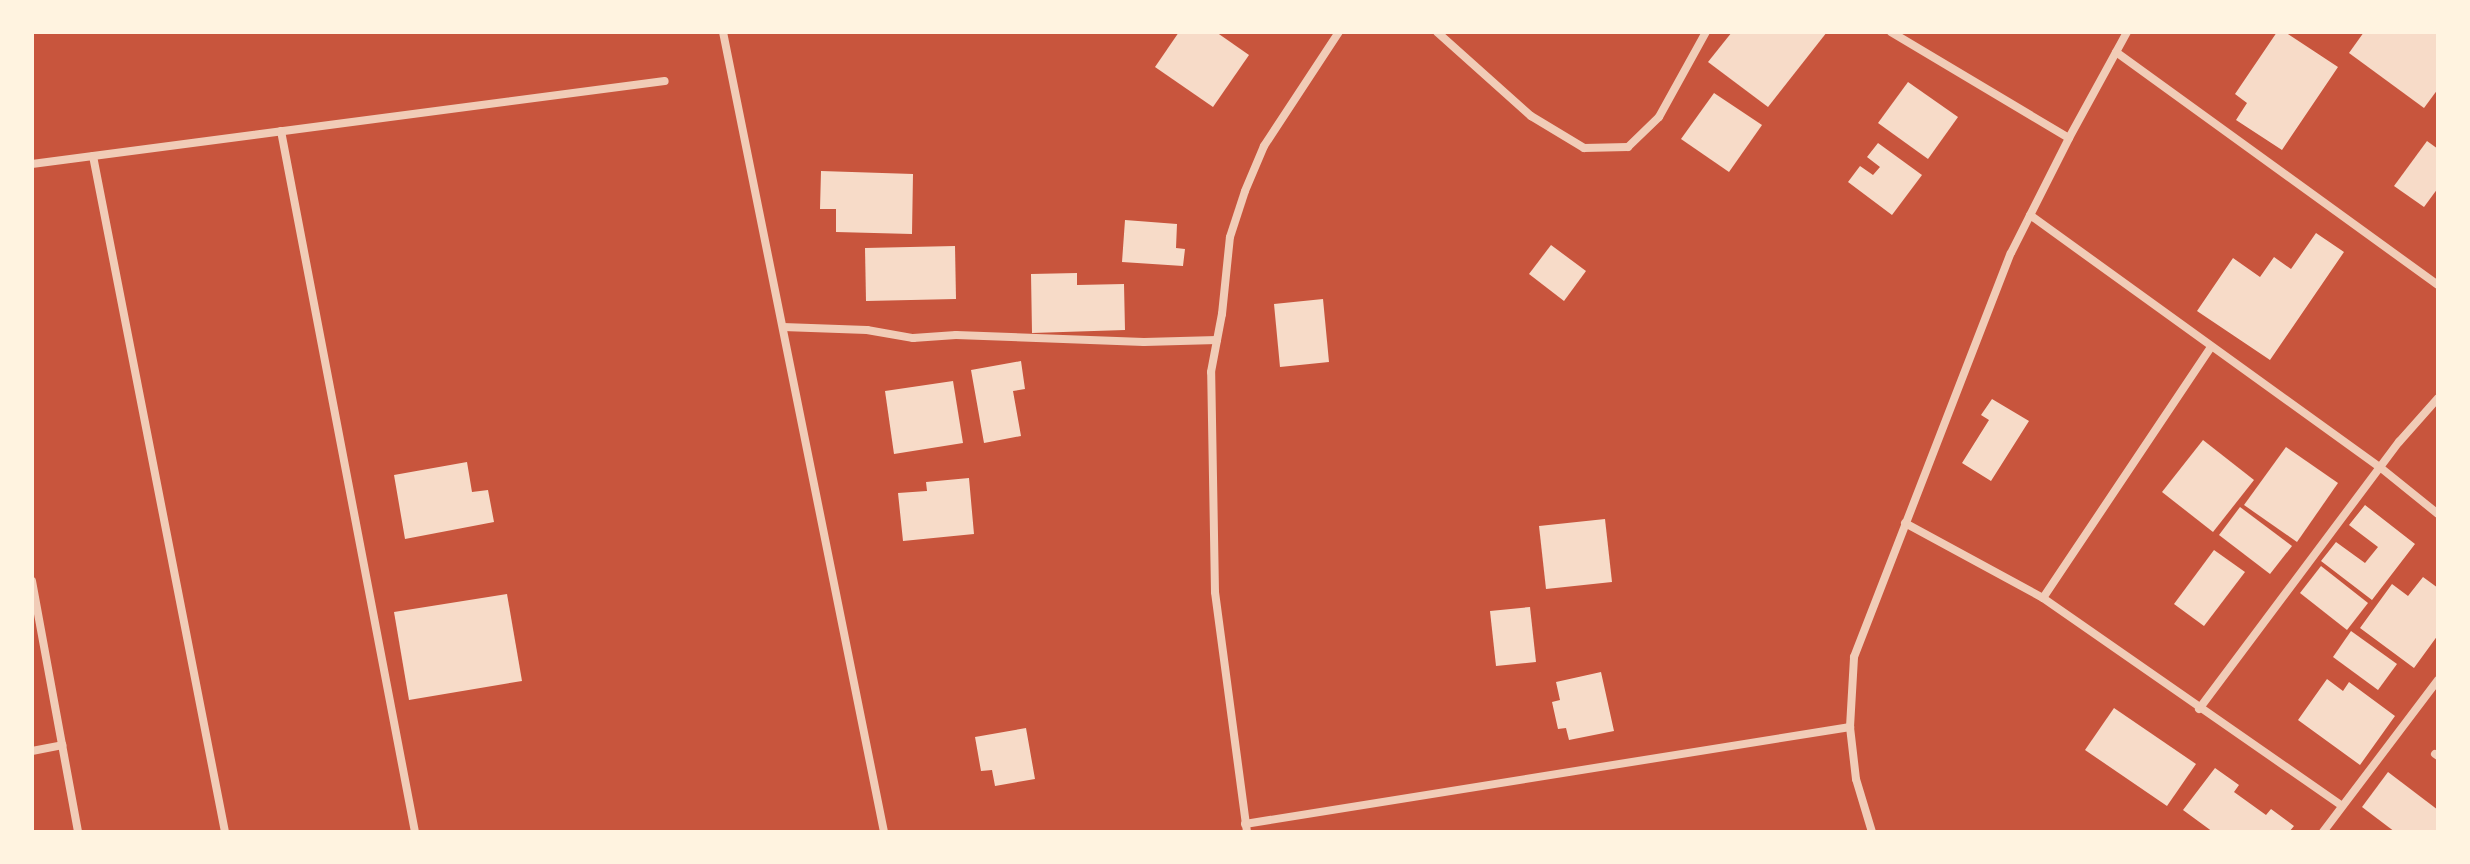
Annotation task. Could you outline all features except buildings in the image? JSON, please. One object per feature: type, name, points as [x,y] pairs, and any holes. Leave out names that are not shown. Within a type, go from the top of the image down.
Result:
[{"type":"street","points":[[723,32],[884,832]]},
{"type":"street","points":[[1339,32],[1264,146],[1245,191],[1230,237],[1211,372],[1215,592],[1246,828],[1850,727]]},
{"type":"street","points":[[1437,32],[1531,116],[1584,148],[1628,147],[1659,117],[1706,32]]},
{"type":"street","points":[[1891,32],[2069,138]]},
{"type":"street","points":[[1872,832],[1856,779],[1850,727],[1854,657],[1997,297],[2011,253],[2127,32]]},
{"type":"street","points":[[2116,52],[2438,285]]},
{"type":"street","points":[[32,164],[665,81]]},
{"type":"street","points":[[281,131],[415,832]]},
{"type":"street","points":[[93,156],[225,832]]},
{"type":"street","points":[[2030,215],[2381,468],[2438,514]]},
{"type":"street","points":[[783,327],[867,330],[913,338],[956,335],[1144,342],[1217,340]]},
{"type":"street","points":[[2043,598],[2211,347]]},
{"type":"street","points":[[2199,709],[2381,468],[2438,398]]},
{"type":"street","points":[[1905,523],[2043,598],[2342,806]]},
{"type":"street","points":[[32,581],[78,832]]},
{"type":"street","points":[[2323,832],[2438,680]]},
{"type":"street","points":[[32,751],[62,745]]}]
